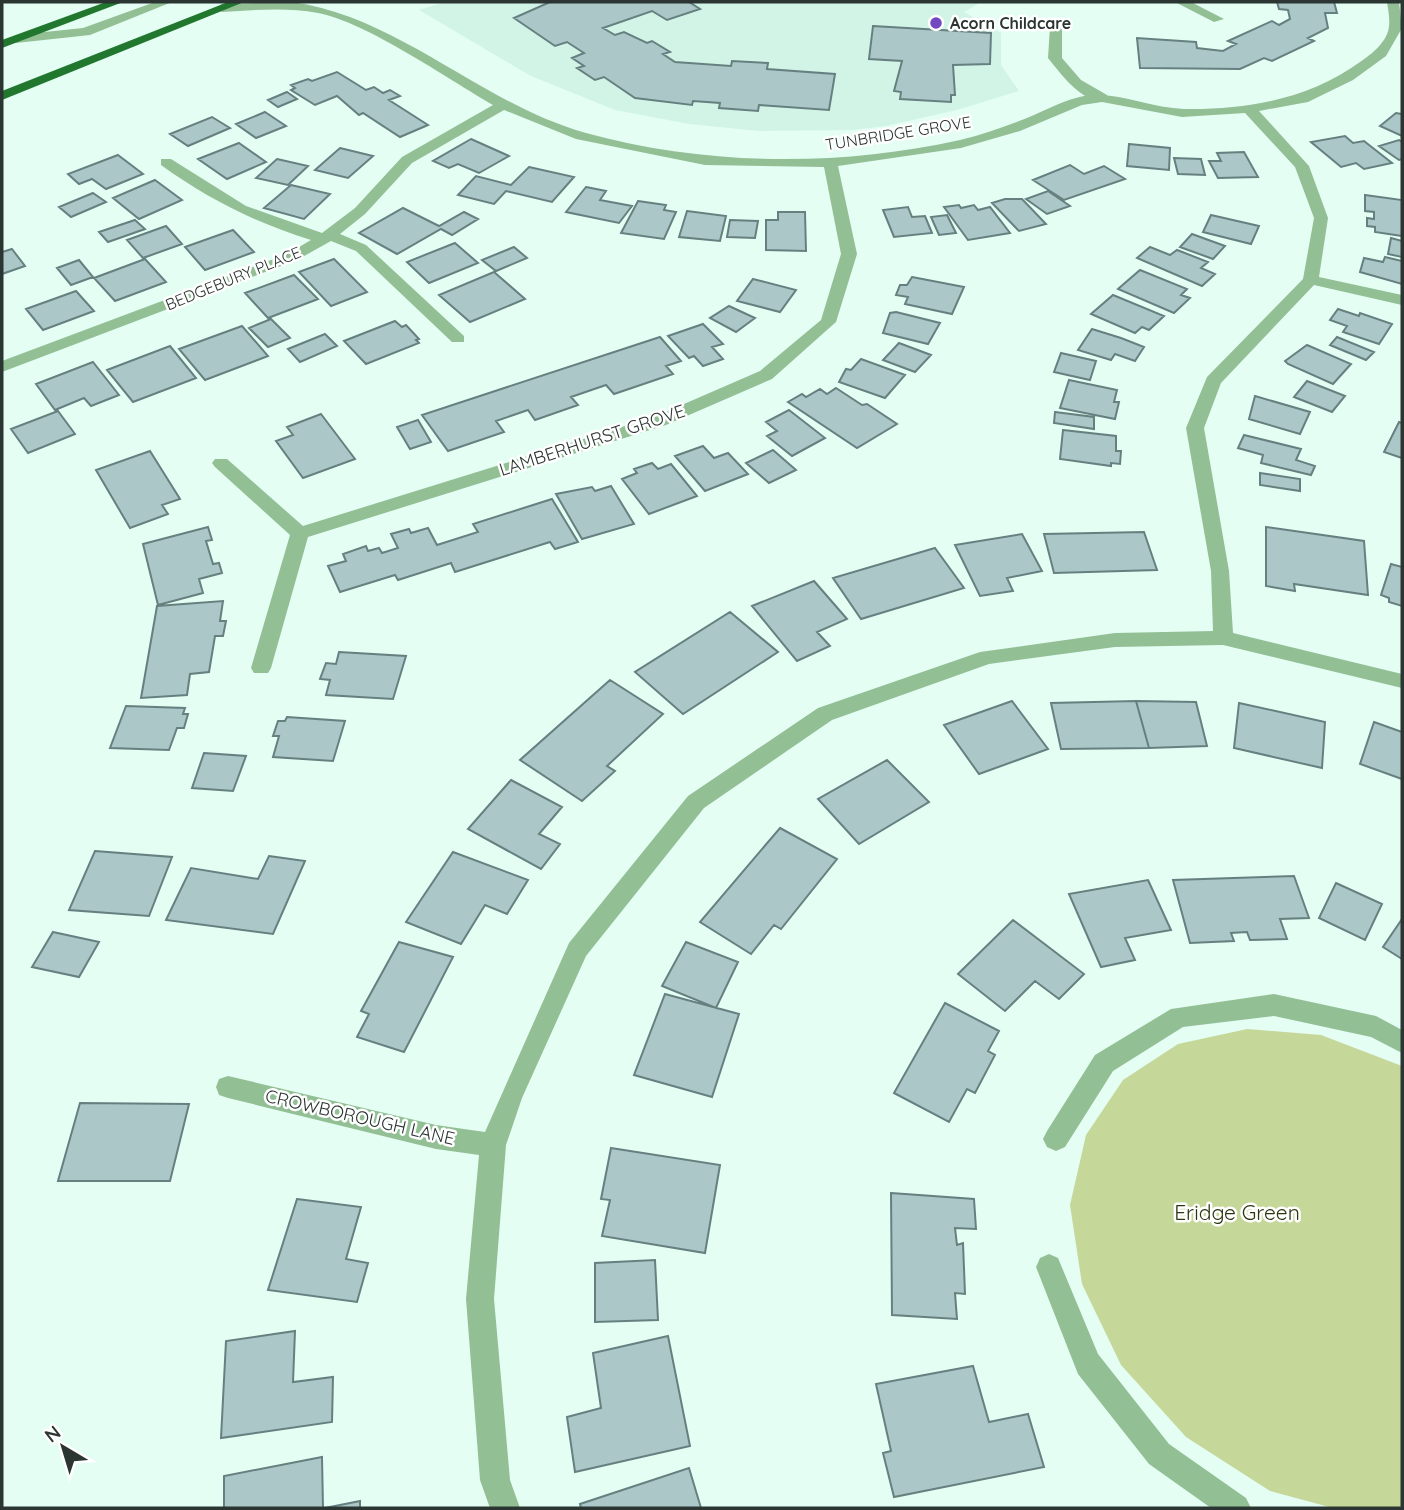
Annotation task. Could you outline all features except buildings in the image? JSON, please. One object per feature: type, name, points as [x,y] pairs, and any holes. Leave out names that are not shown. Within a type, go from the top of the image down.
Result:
[{"type":"highway","points":[[2,44],[117,2]]},
{"type":"highway","points":[[2,96],[238,2]]},
{"type":"street","points":[[16,39],[85,32],[166,2]]},
{"type":"street","name":"TUNBRIDGE GROVE","points":[[345,2],[369,29]]},
{"type":"street","points":[[1181,2],[1218,19]]},
{"type":"street","name":"TUNBRIDGE GROVE","points":[[222,8],[282,4],[313,9],[369,29],[503,105],[581,136],[705,161],[830,163],[961,144],[1015,128],[1079,100],[1102,98],[1182,113],[1249,110],[1303,99],[1348,77],[1376,58],[1399,28],[1393,2]]},
{"type":"street","points":[[1056,27],[1055,58],[1076,83],[1102,98]]},
{"type":"street","name":"BEDGEBURY PLACE","points":[[4,363],[259,271],[327,237],[360,211],[407,160],[503,105]]},
{"type":"street","points":[[1223,638],[1220,571],[1195,428],[1213,381],[1311,280],[1321,218],[1302,166],[1249,110]]},
{"type":"street","points":[[166,162],[210,194],[239,210],[360,248],[458,339]]},
{"type":"street","name":"LAMBERHURST GROVE","points":[[300,533],[660,421],[766,375],[828,322],[849,254],[830,163]]},
{"type":"street","points":[[1311,280],[1402,300]]},
{"type":"street","points":[[221,463],[300,533],[261,668]]},
{"type":"street","points":[[505,1508],[495,1480],[480,1299],[493,1145],[510,1098],[577,950],[696,802],[825,714],[987,657],[1115,640],[1223,638],[1402,681]]},
{"type":"street","points":[[1056,1139],[1104,1063],[1179,1017],[1274,1005],[1376,1027],[1402,1042]]},
{"type":"street","name":"CROWBOROUGH LANE","points":[[228,1087],[436,1137],[493,1145]]},
{"type":"street","points":[[1049,1267],[1088,1364],[1159,1454],[1236,1508]]},
{"type":"shaded area","points":[[445,2],[981,2],[964,12],[1001,33],[1001,65],[1019,91],[957,110],[886,126],[852,130],[758,131],[689,124],[615,110],[531,76],[419,10]]},
{"type":"green space","name":"Eridge Green","points":[[1247,1029],[1321,1035],[1402,1066],[1402,1508],[1333,1508],[1270,1491],[1186,1437],[1121,1365],[1082,1284],[1070,1205],[1086,1135],[1123,1080],[1178,1044]]},
{"type":"place","name":"Acorn Childcare","points":[[936,23]]}]
